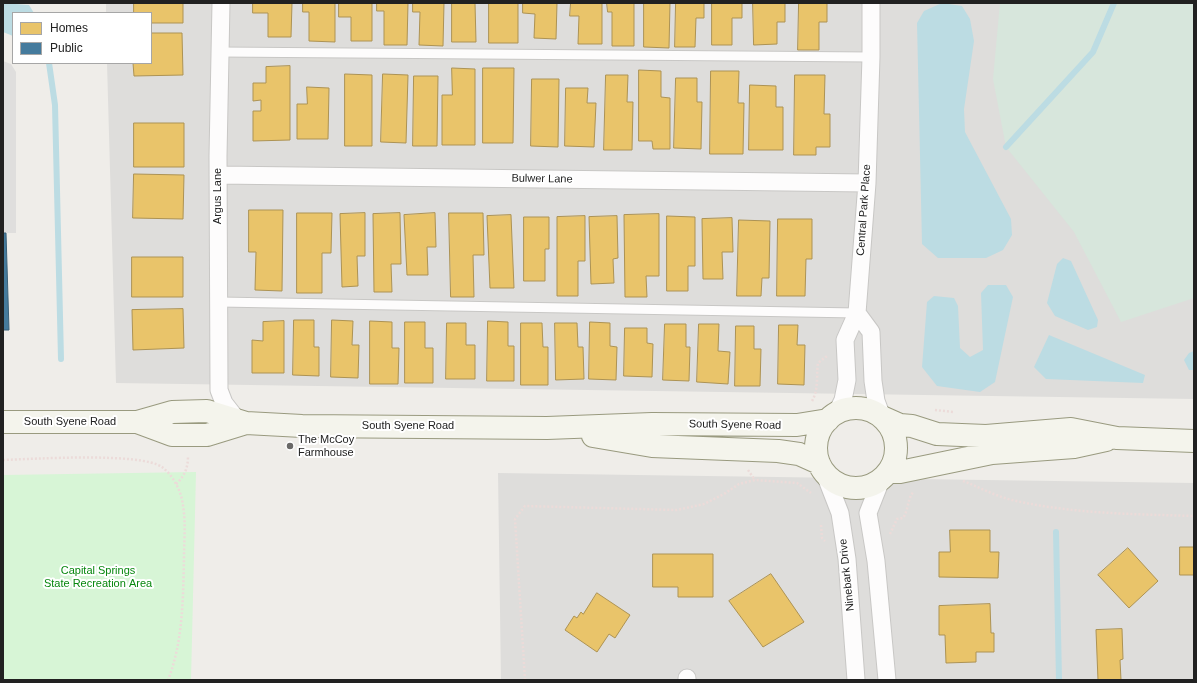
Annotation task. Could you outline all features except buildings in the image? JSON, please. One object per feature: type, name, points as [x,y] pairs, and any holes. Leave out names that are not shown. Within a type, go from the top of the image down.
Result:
[{"type":"street","name":"Argus Lane","points":[[207,411],[213,406],[219,390],[218,175],[221,3]]},
{"type":"street","name":"Central Park Place","points":[[832,416],[843,400],[847,380],[845,340],[857,313],[867,183],[871,57],[870,3]]},
{"type":"street","name":"Bulwer Lane","points":[[218,175],[867,183]]},
{"type":"street","points":[[857,313],[871,332],[873,381],[876,401],[882,417],[890,426],[895,437],[897,449],[895,461],[885,476],[868,513],[876,561],[887,680]]},
{"type":"street","name":"Argus Lane","points":[[219,390],[224,403],[242,422]]},
{"type":"street","name":"South Syene Road","points":[[3,422],[138,422],[172,412],[207,411],[242,422],[302,426],[547,428],[652,424],[797,425],[832,416],[848,408],[860,408],[872,411],[900,425],[912,426],[937,434],[986,436],[1071,429],[1117,438],[1194,441]]},
{"type":"street","points":[[821,468],[816,451],[817,440],[821,429],[832,416]]},
{"type":"street","name":"South Syene Road","points":[[138,422],[172,435],[207,435],[242,422]]},
{"type":"street","name":"South Syene Road","points":[[547,428],[652,446],[778,450],[799,454],[821,468],[831,480],[851,488],[872,486],[885,476],[900,472],[992,453],[1074,447],[1117,438]]},
{"type":"street","name":"Ninebark Drive","points":[[821,468],[840,513],[847,560],[856,680]]},
{"type":"lane","points":[[220,52],[871,57]]},
{"type":"lane","points":[[219,302],[857,313]]},
{"type":"path","points":[[810,404],[816,395],[818,363],[823,359]]},
{"type":"path","points":[[929,410],[955,412]]},
{"type":"path","points":[[176,484],[183,478],[188,464],[188,455]]},
{"type":"path","points":[[3,460],[86,458],[144,461],[162,467],[176,484],[183,505],[184,576],[176,660],[168,680]]},
{"type":"path","points":[[750,472],[755,480]]},
{"type":"path","points":[[526,680],[515,519],[525,506],[677,510],[704,504],[724,494],[739,484],[755,480],[797,483],[808,489],[813,496]]},
{"type":"path","points":[[956,480],[963,481],[1010,500],[1065,509],[1106,514],[1194,516]]},
{"type":"path","points":[[893,528],[897,519],[903,518],[907,512],[910,496],[919,488]]},
{"type":"shaded area","points":[[106,3],[1194,3],[1194,399],[116,383],[107,64],[152,64],[152,12],[106,12]]},
{"type":"shaded area","points":[[1000,3],[1194,3],[1194,298],[1121,322],[1074,232],[1006,147],[993,79]]},
{"type":"shaded area","points":[[3,61],[11,64],[16,72],[16,233],[3,233]]},
{"type":"shaded area","points":[[498,473],[1194,483],[1194,680],[501,680]]},
{"type":"green space","name":"Capital Springs State Recreation Area","points":[[196,472],[191,680],[3,680],[3,475]]},
{"type":"water","points":[[3,3],[29,5],[33,12],[12,12],[12,36],[3,32]]},
{"type":"water","points":[[942,3],[962,6],[970,19],[974,41],[964,109],[965,132],[1011,219],[1012,235],[1003,250],[986,258],[938,258],[922,244],[917,23],[924,11]]},
{"type":"water","points":[[1063,258],[1071,261],[1098,320],[1097,327],[1088,330],[1055,316],[1047,303],[1057,264]]},
{"type":"water","points":[[988,285],[1006,285],[1013,297],[995,382],[980,392],[937,386],[922,367],[927,302],[934,296],[954,298],[958,306],[960,348],[970,357],[983,350],[981,293]]},
{"type":"water","points":[[1049,335],[1145,375],[1143,383],[1046,379],[1034,367]]},
{"type":"water","points":[[1194,351],[1194,370],[1189,370],[1184,360],[1189,353]]},
{"type":"waterway","points":[[1006,147],[1093,52],[1114,3]]},
{"type":"waterway","points":[[49,64],[55,105],[61,359]]},
{"type":"waterway","points":[[1056,532],[1059,680]]},
{"type":"place","name":"The McCoy Farmhouse","points":[[290,446]]}]
